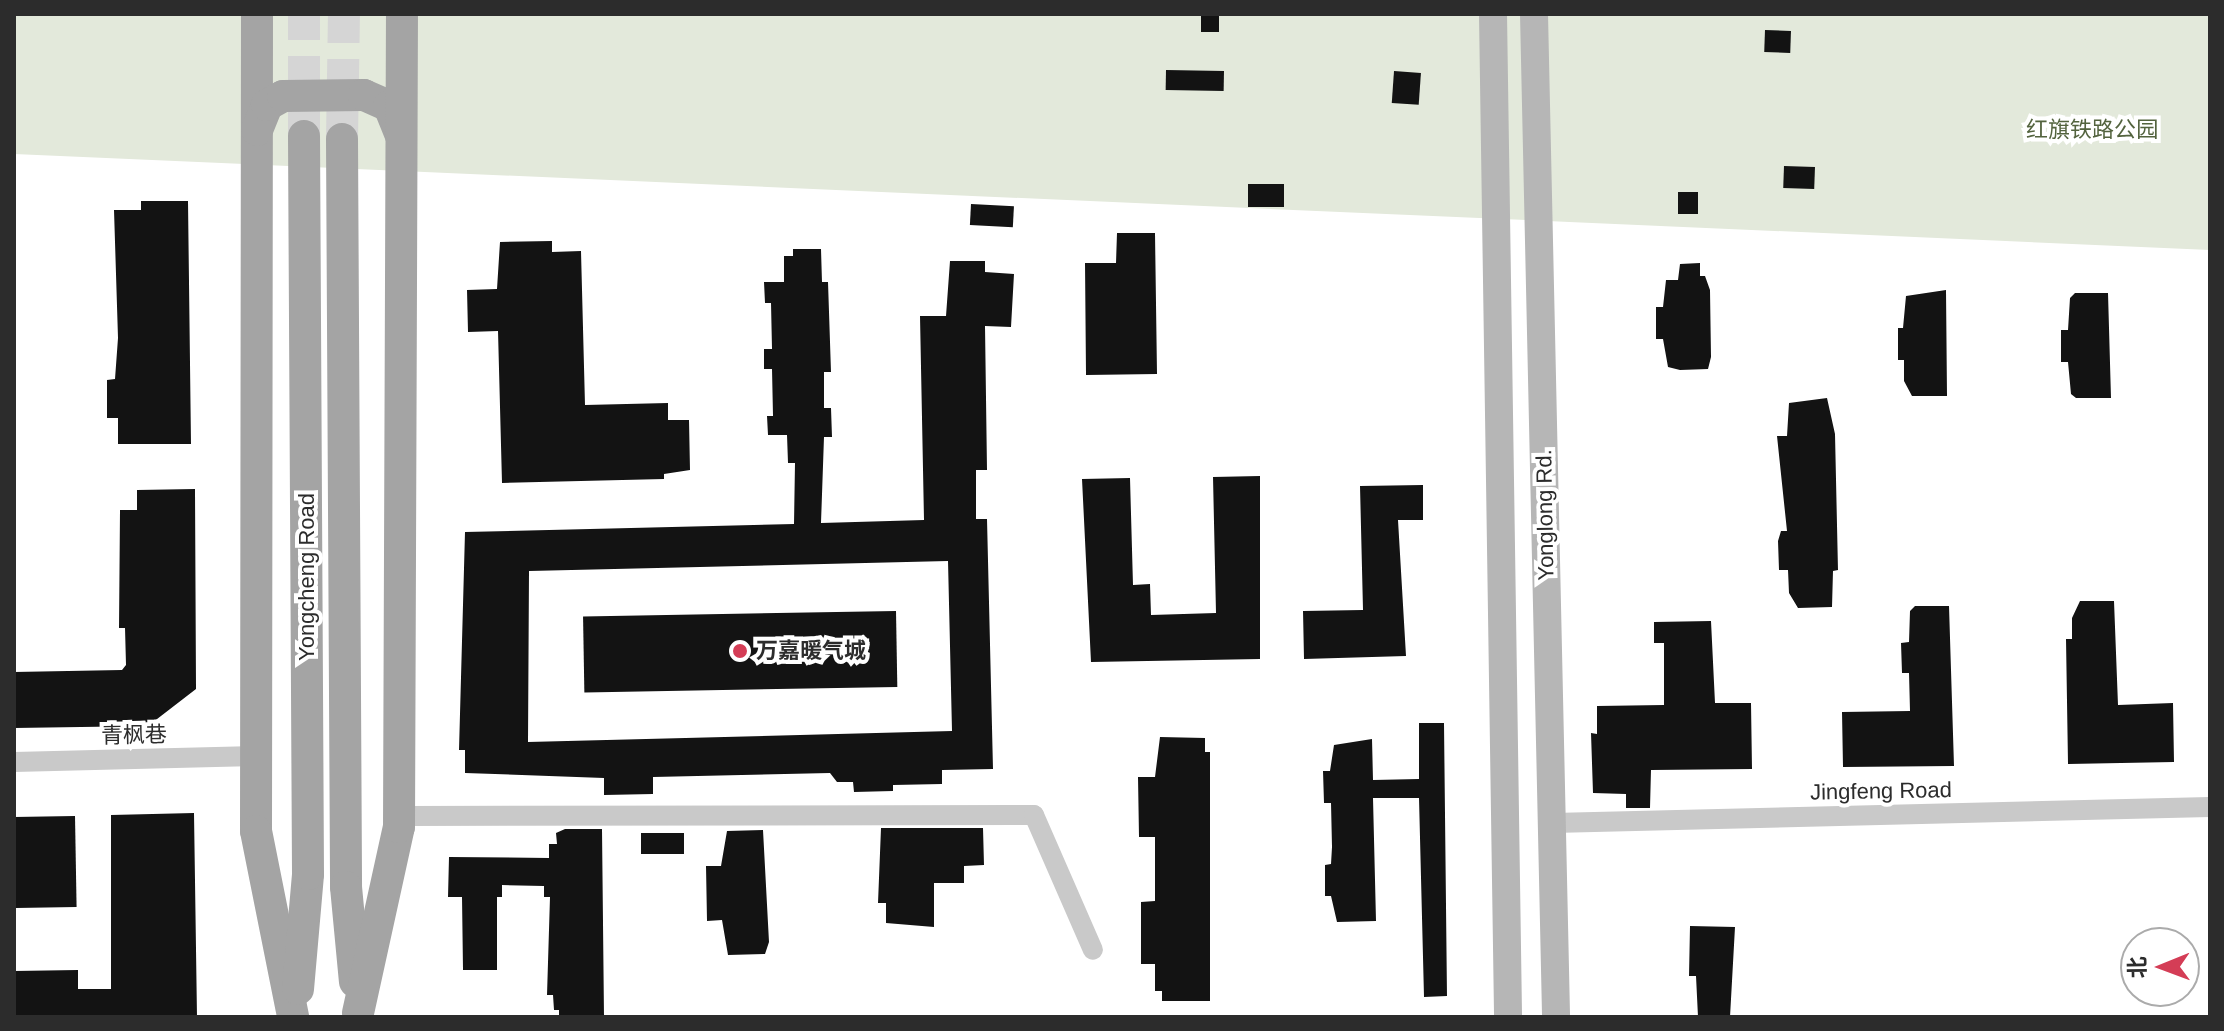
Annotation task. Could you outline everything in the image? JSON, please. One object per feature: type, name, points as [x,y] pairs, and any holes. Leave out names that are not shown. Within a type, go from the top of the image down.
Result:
[{"type":"main road","points":[[257,14],[256,831],[294,1017]]},
{"type":"main road","points":[[358,1015],[399,827],[402,14]]},
{"type":"main road","points":[[257,130],[267,105],[283,96],[364,95],[389,106],[402,143]]},
{"type":"main road","name":"Yongcheng Road","points":[[294,1017],[308,874],[304,136]]},
{"type":"main road","name":"Yongcheng Road","points":[[342,139],[346,887],[358,1015]]},
{"type":"street","name":"Yonglong Rd.","points":[[1493,14],[1508,1017]]},
{"type":"street","name":"Yonglong Rd.","points":[[1534,14],[1556,1017]]},
{"type":"street","name":"青枫巷","points":[[14,762],[256,756]]},
{"type":"street","name":"Jingfeng Road","points":[[1553,823],[2210,807]]},
{"type":"street","points":[[405,816],[1034,815],[1093,950]]},
{"type":"green space","name":"红旗铁路公园","points":[[14,14],[2210,14],[2210,250],[14,154]]},
{"type":"building","points":[[1201,14],[1219,14],[1219,32],[1201,32]]},
{"type":"building","points":[[1765,30],[1791,31],[1790,53],[1764,52]]},
{"type":"building","points":[[1166,70],[1224,71],[1224,91],[1166,90]]},
{"type":"building","points":[[1394,71],[1421,73],[1419,105],[1392,103]]},
{"type":"building","points":[[1784,166],[1815,167],[1814,189],[1783,188]]},
{"type":"building","points":[[1248,184],[1284,184],[1284,207],[1248,207]]},
{"type":"building","points":[[1678,192],[1698,192],[1698,214],[1678,214]]},
{"type":"building","points":[[141,201],[188,201],[191,444],[118,444],[118,418],[107,418],[107,380],[115,379],[118,338],[114,210],[141,210]]},
{"type":"building","points":[[971,204],[1014,206],[1013,227],[970,225]]},
{"type":"building","points":[[1117,233],[1155,233],[1157,374],[1086,375],[1085,263],[1116,263]]},
{"type":"building","points":[[552,241],[552,252],[581,251],[585,405],[668,403],[668,420],[689,420],[690,470],[664,474],[664,479],[502,483],[498,331],[468,332],[467,290],[497,289],[500,242]]},
{"type":"building","points":[[793,249],[821,249],[822,282],[828,282],[831,372],[824,372],[824,408],[831,408],[832,437],[824,437],[821,523],[924,520],[920,316],[946,316],[950,261],[985,261],[985,272],[1014,274],[1011,327],[985,326],[987,470],[976,470],[976,519],[987,519],[993,769],[942,770],[942,784],[893,785],[893,791],[854,792],[853,782],[837,782],[830,773],[653,777],[653,794],[604,795],[604,778],[465,773],[465,750],[459,750],[465,532],[794,524],[795,463],[788,463],[787,435],[768,435],[767,416],[773,416],[772,369],[764,369],[764,349],[772,349],[771,303],[765,303],[764,282],[784,282],[784,256],[793,256]],"holes":[[[948,561],[952,731],[528,742],[529,571]]]},
{"type":"building","points":[[1700,263],[1700,276],[1705,276],[1710,290],[1711,357],[1708,369],[1680,370],[1668,367],[1663,339],[1656,339],[1656,307],[1663,307],[1666,280],[1678,280],[1680,264]]},
{"type":"building","points":[[1946,290],[1947,396],[1912,396],[1904,381],[1904,360],[1898,360],[1898,328],[1903,328],[1906,296]]},
{"type":"building","points":[[2075,293],[2108,293],[2111,398],[2076,398],[2071,394],[2068,362],[2061,362],[2061,330],[2068,330],[2070,298]]},
{"type":"building","points":[[1827,398],[1835,434],[1838,570],[1833,571],[1832,607],[1798,608],[1789,593],[1788,570],[1779,570],[1778,541],[1781,531],[1787,531],[1777,436],[1787,436],[1789,403]]},
{"type":"building","points":[[1260,476],[1260,659],[1091,662],[1082,479],[1130,478],[1133,585],[1150,584],[1151,615],[1216,613],[1213,477]]},
{"type":"building","points":[[1423,485],[1423,520],[1398,520],[1406,656],[1304,659],[1303,611],[1363,610],[1360,486]]},
{"type":"building","points":[[195,489],[196,689],[148,726],[14,728],[14,672],[122,670],[126,665],[125,628],[119,628],[120,510],[137,510],[137,490]]},
{"type":"building","points":[[2080,601],[2114,601],[2118,705],[2173,703],[2174,762],[2068,764],[2066,639],[2072,639],[2072,618]]},
{"type":"building","points":[[1915,606],[1949,606],[1954,766],[1843,767],[1842,712],[1910,711],[1909,673],[1902,673],[1901,643],[1909,642],[1910,611]]},
{"type":"building","name":"万嘉暖气城","points":[[896,611],[897,687],[584,692],[583,616]]},
{"type":"building","points":[[1711,621],[1715,703],[1751,703],[1752,769],[1651,770],[1650,808],[1626,808],[1626,794],[1593,793],[1591,733],[1597,734],[1597,706],[1664,705],[1664,643],[1654,643],[1654,622]]},
{"type":"building","points":[[1419,723],[1444,723],[1447,996],[1424,997],[1419,798],[1373,798],[1376,921],[1337,922],[1331,896],[1325,896],[1325,865],[1331,864],[1332,847],[1331,803],[1324,803],[1323,771],[1330,771],[1334,745],[1372,739],[1373,780],[1419,779]]},
{"type":"building","points":[[1160,737],[1205,738],[1205,752],[1210,752],[1210,1001],[1162,1001],[1162,991],[1155,991],[1155,964],[1141,964],[1141,902],[1155,901],[1155,837],[1139,837],[1138,777],[1155,777]]},
{"type":"building","points":[[194,813],[197,1017],[14,1017],[14,971],[78,970],[78,989],[111,989],[111,815]]},
{"type":"building","points":[[75,816],[77,907],[16,908],[14,817]]},
{"type":"building","points":[[881,828],[983,828],[984,865],[964,866],[964,883],[934,883],[934,927],[886,923],[886,903],[878,903]]},
{"type":"building","points":[[565,829],[602,829],[604,1017],[559,1017],[559,1010],[554,1010],[553,995],[547,995],[550,897],[544,897],[544,886],[502,885],[502,897],[497,897],[497,970],[463,970],[462,897],[448,897],[449,857],[549,858],[549,844],[557,844],[556,833]]},
{"type":"building","points":[[763,830],[769,942],[765,954],[728,955],[722,920],[707,921],[706,866],[721,866],[727,831]]},
{"type":"building","points":[[641,833],[684,833],[684,854],[641,854]]},
{"type":"building","points":[[1690,926],[1735,927],[1730,1017],[1698,1017],[1696,976],[1689,976]]},
{"type":"tunnel","points":[[304,14],[304,136]]},
{"type":"tunnel","points":[[342,139],[344,14]]},
{"type":"place","name":"万嘉暖气城","points":[[740,651]]}]
